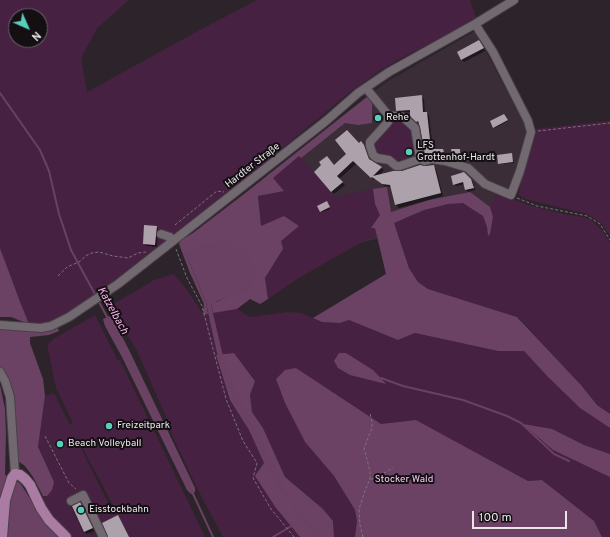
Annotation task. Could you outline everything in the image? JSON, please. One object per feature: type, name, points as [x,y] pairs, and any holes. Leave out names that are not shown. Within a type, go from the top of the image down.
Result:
[{"type":"main road","points":[[2,537],[5,500],[10,482],[15,474],[20,475],[25,479],[49,520],[66,537]]},
{"type":"street","name":"Hardter Straße","points":[[0,325],[41,328],[52,326],[69,317],[118,284],[366,88],[389,72],[475,24],[514,0]]},
{"type":"street","points":[[366,88],[388,115],[388,122],[370,142],[373,155],[377,158],[389,160],[396,166],[420,159],[425,161],[432,159],[446,161],[468,168],[485,184],[511,195],[520,171],[531,132],[528,121],[493,52],[475,24]]},
{"type":"street","points":[[388,115],[403,117],[415,128],[420,159]]},
{"type":"street","points":[[160,234],[170,237],[173,241]]},
{"type":"street","points":[[0,372],[5,381],[10,398],[15,474]]},
{"type":"street","points":[[72,501],[83,495],[103,537]]},
{"type":"path","points":[[531,132],[610,123]]},
{"type":"path","points":[[175,225],[217,191],[224,192],[229,197]]},
{"type":"path","points":[[511,195],[537,206],[587,216],[600,224],[610,240]]},
{"type":"path","points":[[173,241],[187,278],[202,306],[226,399],[243,441],[256,463],[253,478],[271,509],[294,537]]},
{"type":"path","points":[[58,276],[66,267],[79,262],[92,253],[99,252],[128,258],[138,253],[148,252]]},
{"type":"path","points":[[363,537],[360,525],[359,509],[370,479],[370,471],[364,448],[372,428],[370,413]]},
{"type":"path","points":[[45,436],[69,483],[83,495]]},
{"type":"path","points":[[370,479],[373,479],[393,468]]},
{"type":"shaded area","points":[[0,0],[129,0],[97,28],[81,58],[87,92],[257,0],[470,0],[476,18],[456,31],[407,55],[379,71],[350,92],[221,199],[174,234],[145,259],[77,308],[55,321],[29,324],[0,248]]},
{"type":"shaded area","name":"LFS Grottenhof-Hardt","points":[[475,31],[527,129],[512,207],[325,251],[294,240],[266,176],[385,83]]},
{"type":"shaded area","points":[[400,118],[411,129],[416,154],[412,159],[399,163],[378,155],[375,151],[373,143],[394,119]]},
{"type":"shaded area","points":[[610,121],[610,236],[602,224],[587,214],[525,199],[519,195],[521,174],[535,129]]},
{"type":"shaded area","points":[[299,156],[336,197],[373,189],[375,204],[380,215],[372,228],[375,228],[377,236],[367,239],[297,279],[268,299],[265,278],[283,249],[261,226],[258,196],[283,191],[272,178]]},
{"type":"shaded area","points":[[496,193],[528,205],[590,219],[602,230],[610,243],[610,414],[597,405],[581,385],[518,317],[428,289],[418,282],[409,268],[394,223],[424,210],[448,204],[463,203],[483,216],[487,227],[488,236],[493,217],[490,207]]},
{"type":"shaded area","points":[[227,242],[248,253],[254,267],[255,279],[248,290],[217,301],[211,305],[222,352],[230,375],[239,398],[285,488],[280,491],[235,401],[217,353],[206,303],[186,254],[203,244]]},
{"type":"shaded area","points":[[174,274],[203,314],[237,309],[250,317],[288,312],[301,313],[322,322],[340,323],[349,320],[398,340],[415,333],[498,351],[524,351],[580,408],[610,428],[610,454],[584,445],[610,477],[610,537],[602,537],[594,521],[542,480],[528,481],[416,420],[381,424],[296,368],[276,379],[285,403],[305,442],[334,476],[355,510],[357,521],[355,537],[334,537],[333,521],[323,509],[285,477],[263,428],[252,412],[250,395],[255,380],[234,353],[216,356],[230,400],[249,430],[264,463],[276,508],[300,537],[223,537],[197,488],[172,435],[165,414],[136,349],[110,306],[154,280]]},
{"type":"shaded area","name":"Freizeitpark","points":[[95,315],[118,361],[120,360],[205,537],[107,537],[101,524],[84,531],[71,504],[83,499],[91,516],[108,508],[95,514],[84,492],[68,500],[84,534],[89,532],[91,535],[95,533],[97,537],[71,537],[52,518],[39,497],[47,496],[38,447],[45,396],[54,393],[70,425],[73,423],[56,388],[48,349],[48,344],[55,338]],"holes":[[[82,447],[113,505],[110,507],[81,448]]]},
{"type":"green space","points":[[368,96],[372,104],[372,123],[358,125],[345,123],[301,158],[299,156],[273,178],[284,191],[258,196],[261,226],[284,216],[299,226],[281,241],[283,249],[265,278],[268,299],[260,304],[250,299],[237,309],[213,313],[211,304],[227,297],[186,254],[206,303],[208,314],[203,314],[204,304],[179,244],[181,240],[193,233],[244,194]]},
{"type":"green space","points":[[387,187],[391,212],[429,200],[470,192],[490,207],[493,217],[490,234],[488,236],[487,227],[483,216],[463,203],[448,204],[424,210],[394,223],[409,268],[418,282],[428,289],[517,317],[581,385],[597,405],[610,414],[610,428],[580,408],[524,351],[498,351],[415,333],[398,340],[349,320],[340,323],[322,322],[313,318],[386,274],[375,228],[371,228],[380,215],[375,204],[373,189]]},
{"type":"green space","points":[[0,248],[29,324],[11,317],[0,317]]},
{"type":"green space","points":[[110,316],[130,352],[195,488],[195,492],[191,494],[187,490],[122,357],[105,326],[103,319]]},
{"type":"green space","points":[[57,327],[59,331],[49,335],[30,337],[30,343],[43,379],[45,396],[38,447],[54,482],[52,490],[47,496],[43,496],[33,477],[25,466],[18,461],[15,455],[14,406],[0,368],[0,329],[33,332],[44,331]]},
{"type":"green space","points":[[234,353],[255,381],[250,395],[252,412],[263,428],[285,477],[323,509],[333,521],[334,537],[300,537],[276,508],[255,476],[264,463],[249,430],[230,400],[216,355]]},
{"type":"green space","points":[[339,353],[346,353],[373,370],[386,384],[350,375],[338,368],[334,361]]},
{"type":"green space","name":"Stocker Wald","points":[[296,368],[381,424],[416,420],[528,481],[542,480],[594,521],[602,537],[355,537],[357,521],[355,510],[334,476],[305,442],[285,403],[276,379],[285,370]]},
{"type":"green space","points":[[0,385],[5,409],[5,475],[20,483],[48,526],[59,537],[0,537]]},
{"type":"green space","points":[[523,424],[552,429],[584,445],[610,454],[610,477],[553,450]]},
{"type":"building","points":[[479,40],[484,48],[461,60],[457,52]]},
{"type":"building","points":[[422,95],[423,112],[427,112],[431,149],[443,149],[444,152],[425,155],[418,121],[416,122],[410,116],[410,110],[396,111],[395,98]]},
{"type":"building","points":[[504,114],[508,120],[493,128],[490,121]]},
{"type":"building","points":[[347,130],[359,143],[361,141],[369,159],[382,167],[373,176],[393,171],[402,171],[420,165],[434,165],[441,193],[395,205],[390,185],[382,184],[372,177],[371,178],[353,161],[337,176],[343,182],[331,192],[314,172],[321,165],[319,162],[327,156],[334,165],[346,154],[335,140]]},
{"type":"building","points":[[451,149],[460,149],[461,158],[453,158]]},
{"type":"building","points":[[512,153],[513,162],[498,164],[497,155]]},
{"type":"building","points":[[464,172],[471,179],[474,188],[465,190],[463,182],[453,185],[451,176]]},
{"type":"building","points":[[327,201],[330,207],[320,212],[317,206]]},
{"type":"building","points":[[144,225],[157,226],[155,245],[143,244]]},
{"type":"building","name":"Eisstockbahn","points":[[80,502],[93,528],[84,532],[72,506]]},
{"type":"building","points":[[118,515],[129,537],[108,537],[102,523]]},
{"type":"waterway","name":"Katzelbach","points":[[0,93],[40,150],[49,171],[59,214],[71,250],[96,296]]},
{"type":"waterway","name":"Katzelbach","points":[[98,300],[138,375],[213,537]]},
{"type":"waterway","points":[[381,378],[403,386],[463,400],[507,416],[521,423],[554,454],[569,461]]},
{"type":"waterway","points":[[283,490],[303,519],[319,537]]},
{"type":"waterway","points":[[273,537],[303,519]]},
{"type":"place","name":"Rehe","points":[[378,118]]},
{"type":"place","name":"LFS Grottenhof-Hardt","points":[[409,152]]},
{"type":"place","name":"Freizeitpark","points":[[109,426]]},
{"type":"place","name":"Beach Volleyball","points":[[60,444]]},
{"type":"place","name":"Eisstockbahn","points":[[81,510]]}]
